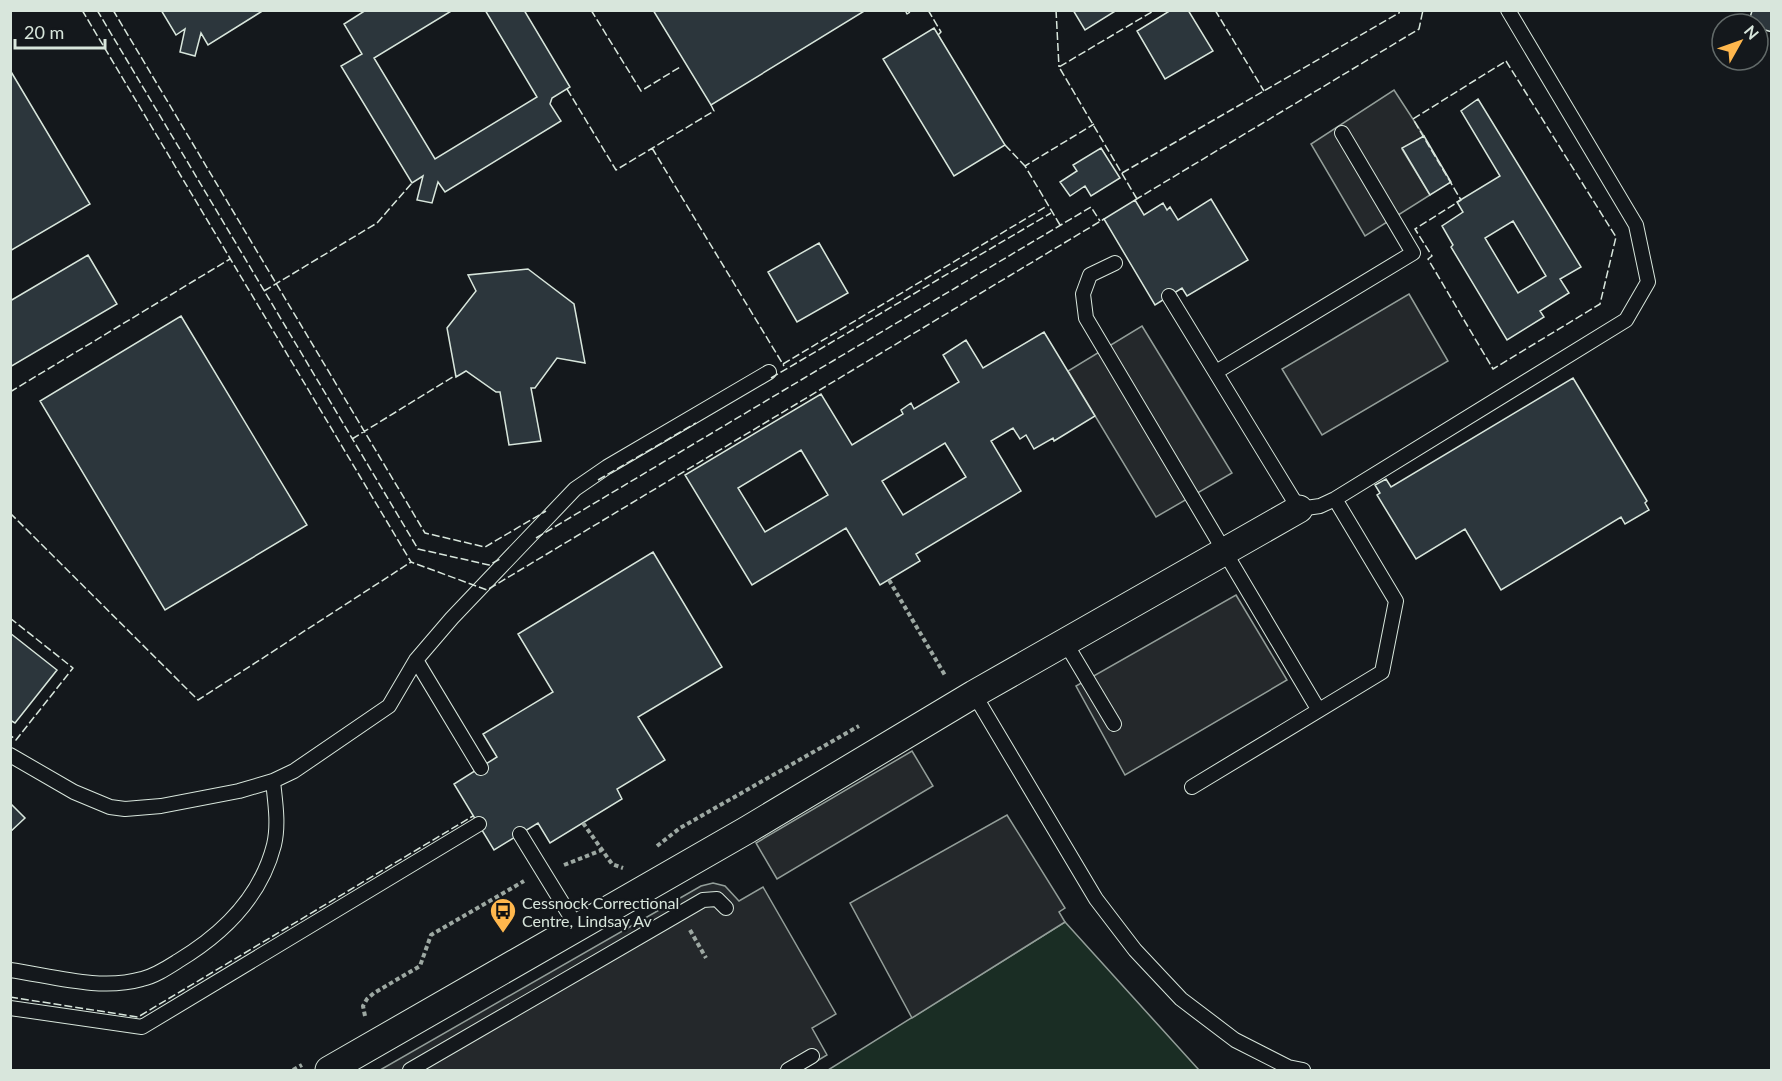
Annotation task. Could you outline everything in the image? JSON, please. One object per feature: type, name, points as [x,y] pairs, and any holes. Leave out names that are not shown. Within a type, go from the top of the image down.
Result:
[{"type":"street","points":[[320,1065],[577,927],[747,830],[967,698],[1299,509]]},
{"type":"lane","points":[[1170,296],[1299,509],[1320,506],[1335,499],[1626,320],[1648,282],[1636,225],[1508,10]]},
{"type":"lane","points":[[1216,372],[1413,253],[1342,134]]},
{"type":"lane","points":[[1115,263],[1090,275],[1083,294],[1086,318],[1318,710]]},
{"type":"lane","points":[[10,755],[74,792],[110,807],[125,809],[161,806],[239,791],[273,781],[294,771],[389,706],[416,660],[452,618],[575,489],[607,466],[770,372]]},
{"type":"lane","points":[[1192,787],[1382,672],[1396,601],[1335,499]]},
{"type":"lane","points":[[1065,642],[1114,724]]},
{"type":"lane","points":[[416,660],[481,768]]},
{"type":"lane","points":[[967,698],[1096,898],[1135,950],[1181,999],[1235,1040],[1288,1067],[1303,1071]]},
{"type":"lane","points":[[10,970],[109,983],[142,979],[189,955],[234,917],[252,895],[264,873],[274,843],[276,819],[273,781]]},
{"type":"lane","points":[[10,1008],[142,1027],[479,824]]},
{"type":"lane","points":[[520,834],[577,927]]},
{"type":"lane","points":[[410,1071],[703,900],[717,899],[726,908]]},
{"type":"lane","points":[[788,1071],[812,1056]]},
{"type":"path","points":[[889,580],[946,677],[967,698]]},
{"type":"path","points":[[936,682],[946,677]]},
{"type":"path","points":[[653,849],[680,828],[864,723]]},
{"type":"path","points":[[583,823],[612,864],[624,868],[630,866]]},
{"type":"path","points":[[363,1023],[365,1016],[363,1006],[367,999],[420,966],[431,935],[514,885],[602,850]]},
{"type":"path","points":[[293,1071],[320,1065]]},
{"type":"green space","points":[[1065,922],[1199,1070],[828,1070]]},
{"type":"shaded area","points":[[1394,90],[1424,136],[1402,149],[1430,195],[1365,236],[1311,144]]},
{"type":"shaded area","points":[[1409,294],[1448,361],[1322,435],[1282,369]]},
{"type":"shaded area","points":[[1142,326],[1232,473],[1156,517],[1068,371]]},
{"type":"shaded area","points":[[1236,595],[1287,680],[1125,775],[1076,686]]},
{"type":"shaded area","points":[[912,751],[933,786],[777,879],[756,843]]},
{"type":"shaded area","points":[[1007,815],[1065,908],[1059,912],[1065,922],[912,1018],[850,903]]},
{"type":"shaded area","points":[[713,883],[725,886],[739,901],[763,887],[836,1014],[812,1028],[827,1055],[802,1070],[380,1070],[701,886]]},
{"type":"building","points":[[161,10],[264,10],[208,45],[201,33],[195,56],[180,52],[185,29],[176,35]]},
{"type":"building","points":[[366,10],[453,10],[374,58],[435,159],[537,97],[485,10],[524,10],[570,87],[552,98],[550,104],[561,121],[445,192],[438,182],[432,203],[417,200],[423,176],[412,183],[341,66],[362,54],[344,24]]},
{"type":"building","points":[[653,10],[866,10],[711,105]]},
{"type":"building","points":[[1073,10],[1117,10],[1085,30]]},
{"type":"building","points":[[1171,10],[1188,10],[1213,51],[1165,79],[1137,31]]},
{"type":"building","points":[[1772,10],[1772,32],[1770,31],[1770,12],[1752,11]]},
{"type":"building","points":[[934,28],[1005,145],[954,176],[883,59]]},
{"type":"building","points":[[10,70],[90,204],[10,251]]},
{"type":"building","points":[[1478,99],[1581,267],[1560,279],[1569,293],[1540,311],[1544,317],[1507,340],[1451,247],[1453,245],[1442,226],[1463,212],[1457,202],[1500,176],[1461,111]],"holes":[[[1513,221],[1546,276],[1518,293],[1485,238]]]},
{"type":"building","points":[[1424,136],[1451,182],[1430,195],[1402,148]]},
{"type":"building","points":[[1101,148],[1120,178],[1091,196],[1085,186],[1070,196],[1060,182],[1077,171],[1073,165]]},
{"type":"building","points":[[1211,199],[1248,260],[1187,296],[1182,288],[1155,305],[1104,219],[1135,200],[1144,215],[1163,203],[1167,210],[1170,207],[1178,220]]},
{"type":"building","points":[[819,243],[848,293],[797,322],[768,272]]},
{"type":"building","points":[[88,255],[117,304],[10,367],[10,301]]},
{"type":"building","points":[[528,269],[574,304],[585,363],[557,358],[535,388],[531,388],[541,441],[509,445],[500,392],[496,392],[466,371],[456,377],[447,328],[476,291],[468,275]]},
{"type":"building","points":[[181,316],[307,525],[165,610],[40,401]]},
{"type":"building","points":[[1044,332],[1095,416],[1054,441],[1053,438],[1034,449],[1026,435],[1020,439],[1013,428],[991,441],[1021,491],[916,554],[920,561],[880,585],[846,528],[752,585],[685,475],[821,394],[852,445],[903,414],[901,410],[911,403],[914,409],[959,382],[943,355],[966,340],[983,368]],"holes":[[[945,443],[966,477],[903,515],[882,481]],[[801,450],[828,495],[765,532],[738,488]]]},
{"type":"building","points":[[1573,378],[1647,501],[1645,503],[1649,510],[1625,524],[1621,517],[1501,590],[1465,529],[1416,559],[1377,495],[1380,493],[1375,485],[1386,479],[1391,487]]},
{"type":"building","points":[[653,552],[722,667],[638,717],[665,760],[617,789],[622,799],[550,843],[538,823],[494,850],[454,784],[497,757],[483,734],[553,692],[518,634]]},
{"type":"building","points":[[10,633],[57,670],[15,723],[10,720]]},
{"type":"building","points":[[10,803],[25,818],[10,832]]},
{"type":"fence","points":[[82,10],[411,562],[487,590],[1104,219]]},
{"type":"fence","points":[[97,10],[418,549],[489,565],[500,559]]},
{"type":"fence","points":[[113,10],[425,533],[485,547],[546,511]]},
{"type":"fence","points":[[591,10],[641,91],[680,67]]},
{"type":"fence","points":[[905,10],[907,14],[913,10]]},
{"type":"fence","points":[[928,10],[941,32],[938,35]]},
{"type":"fence","points":[[1056,10],[1059,67]]},
{"type":"fence","points":[[1137,199],[1059,67],[1155,10]]},
{"type":"fence","points":[[1215,10],[1264,91]]},
{"type":"fence","points":[[1122,173],[1399,13],[1400,10]]},
{"type":"fence","points":[[1135,200],[1419,29],[1423,10]]},
{"type":"fence","points":[[1506,61],[1616,237],[1600,304],[1493,369],[1428,259],[1432,256],[1415,229],[1461,200],[1413,119],[1506,61]]},
{"type":"fence","points":[[567,89],[616,170],[714,111],[711,105]]},
{"type":"fence","points":[[1060,225],[1025,166],[1094,124]]},
{"type":"fence","points":[[1005,145],[1025,166]]},
{"type":"fence","points":[[652,148],[784,366]]},
{"type":"fence","points":[[264,291],[377,223],[412,183]]},
{"type":"fence","points":[[783,364],[1047,206]]},
{"type":"fence","points":[[536,538],[1091,207],[1100,221]]},
{"type":"fence","points":[[771,378],[1051,213]]},
{"type":"fence","points":[[10,392],[230,259]]},
{"type":"fence","points":[[352,439],[456,375]]},
{"type":"fence","points":[[598,480],[696,423]]},
{"type":"fence","points":[[10,513],[198,700],[411,562]]},
{"type":"fence","points":[[10,618],[73,668],[16,740],[10,735]]},
{"type":"fence","points":[[10,997],[138,1017],[473,816]]},
{"type":"place","name":"Cessnock Correctional Centre, Lindsay Av","points":[[503,934]]}]
